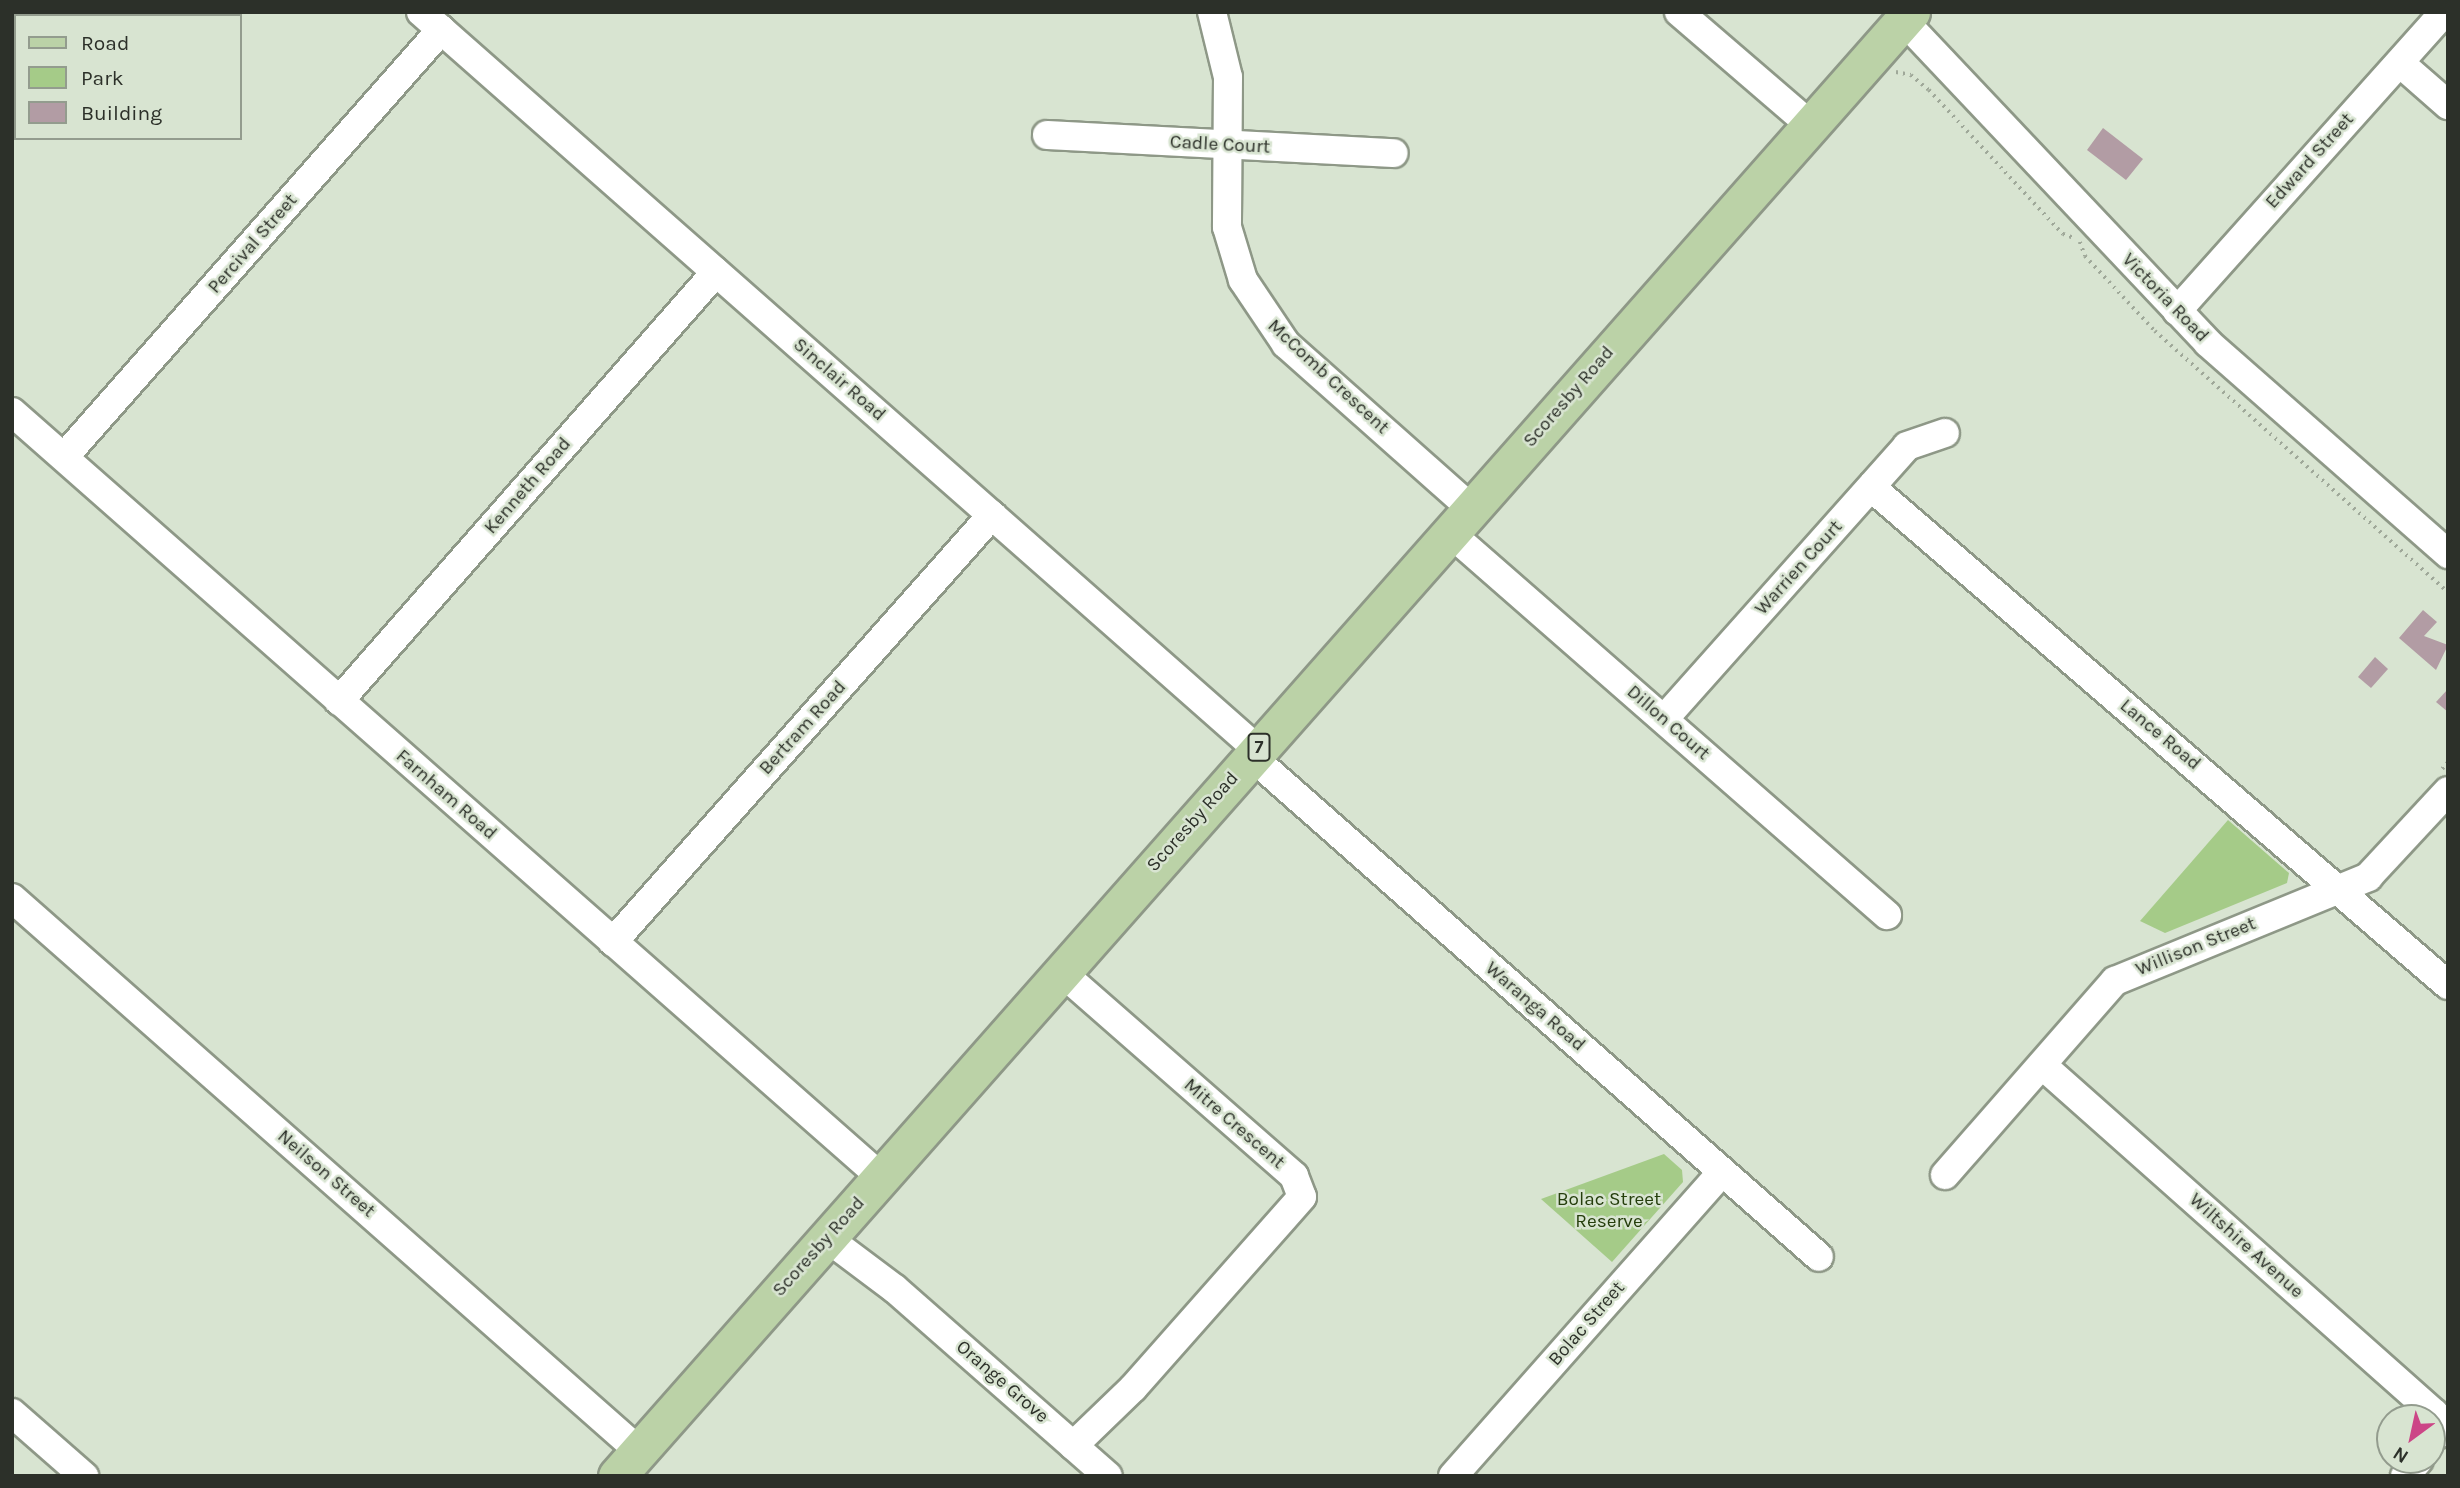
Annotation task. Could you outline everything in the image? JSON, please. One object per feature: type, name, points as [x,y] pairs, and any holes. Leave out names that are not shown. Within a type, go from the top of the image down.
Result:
[{"type":"main road","name":"Scoresby Road","points":[[628,1463],[1060,971],[1907,16]]},
{"type":"street","name":"McComb Crescent","points":[[1212,12],[1228,77],[1227,227],[1261,314],[1460,520]]},
{"type":"street","points":[[1679,12],[1809,124]]},
{"type":"street","name":"Edward Street","points":[[2177,312],[2444,12]]},
{"type":"street","name":"Victoria Road","points":[[1907,16],[2177,312],[2448,554]]},
{"type":"street","name":"Sinclair Road","points":[[431,21],[992,515],[1254,752]]},
{"type":"street","name":"Percival Street","points":[[64,457],[431,21]]},
{"type":"street","points":[[2400,63],[2448,105]]},
{"type":"street","name":"Cadle Court","points":[[1047,135],[1394,153]]},
{"type":"street","name":"Kenneth Road","points":[[339,701],[716,272]]},
{"type":"street","name":"Farnham Road","points":[[12,412],[881,1177]]},
{"type":"street","name":"Warrien Court","points":[[1664,719],[1907,446],[1945,433]]},
{"type":"street","name":"Lance Road","points":[[1871,486],[2448,985]]},
{"type":"street","name":"Bertram Road","points":[[613,942],[992,515]]},
{"type":"street","name":"Dillon Court","points":[[1460,520],[1664,719],[1887,915]]},
{"type":"street","name":"Waranga Road","points":[[1254,752],[1819,1257]]},
{"type":"street","name":"Willison Street","points":[[1945,1175],[2115,981],[2339,890],[2386,862],[2448,792]]},
{"type":"street","name":"Neilson Street","points":[[12,898],[628,1463]]},
{"type":"street","name":"Mitre Crescent","points":[[1060,971],[1294,1176],[1302,1196],[1078,1450]]},
{"type":"street","name":"Wiltshire Avenue","points":[[2042,1065],[2424,1404]]},
{"type":"street","name":"Bolac Street","points":[[1453,1476],[1721,1172]]},
{"type":"street","name":"Orange Grove","points":[[832,1232],[1108,1476]]},
{"type":"street","points":[[12,1413],[84,1476]]},
{"type":"green space","points":[[2228,820],[2289,873],[2287,883],[2165,933],[2140,921]]},
{"type":"green space","name":"Bolac Street Reserve","points":[[1664,1154],[1682,1170],[1683,1182],[1612,1262],[1541,1199]]},
{"type":"building","points":[[2103,128],[2143,159],[2126,180],[2087,150]]},
{"type":"building","points":[[2423,610],[2437,622],[2424,636],[2448,645],[2436,670],[2399,638]]},
{"type":"building","points":[[2375,657],[2388,669],[2371,688],[2358,677]]},
{"type":"building","points":[[2448,689],[2448,712],[2436,702]]}]
